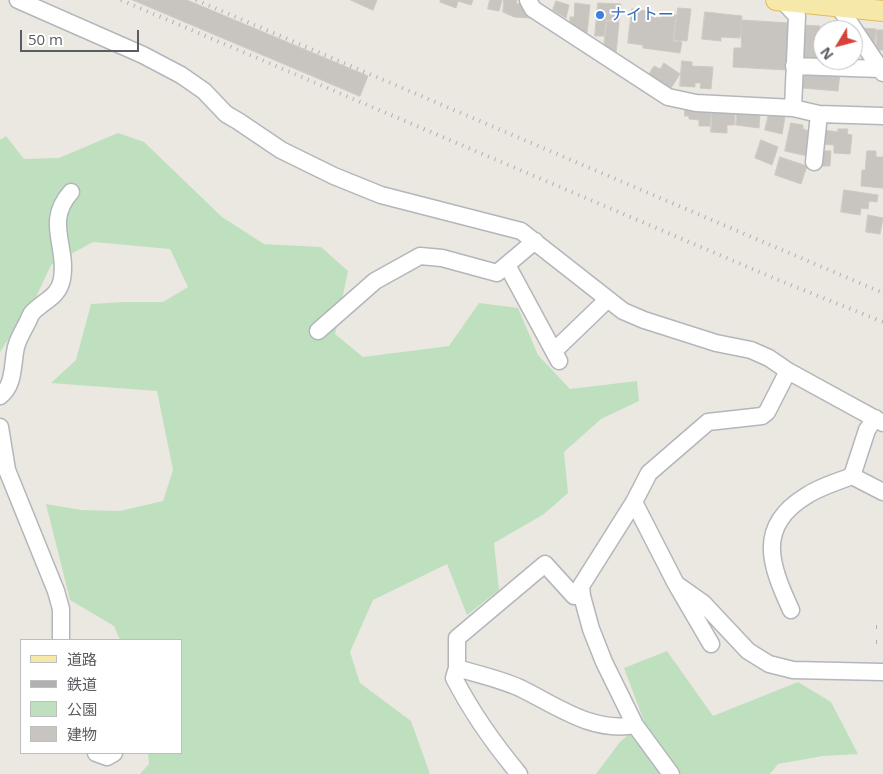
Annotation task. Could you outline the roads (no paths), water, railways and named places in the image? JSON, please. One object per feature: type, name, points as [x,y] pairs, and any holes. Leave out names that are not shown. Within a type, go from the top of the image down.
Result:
[{"type":"main road","points":[[776,0],[883,11]]},
{"type":"street","points":[[18,0],[143,55],[182,75],[204,92],[226,114],[281,150],[334,176],[380,196],[521,231],[623,311],[644,320],[716,343],[751,350],[769,358],[788,371],[879,420],[867,430],[852,476],[806,495],[787,510],[777,523],[771,542],[776,578],[791,610]]},
{"type":"street","points":[[528,0],[533,9],[668,97],[696,102],[793,108],[819,114],[883,116]]},
{"type":"street","points":[[782,0],[797,16],[793,108]]},
{"type":"street","points":[[839,7],[882,71]]},
{"type":"street","points":[[794,66],[882,71]]},
{"type":"street","points":[[814,162],[819,114]]},
{"type":"street","points":[[0,396],[10,384],[17,345],[32,313],[47,302],[56,292],[62,281],[63,264],[57,222],[63,201],[71,192]]},
{"type":"street","points":[[318,331],[375,281],[420,256],[442,258],[498,273],[535,241]]},
{"type":"street","points":[[507,265],[557,356],[608,299]]},
{"type":"street","points":[[671,774],[635,725],[604,662],[591,628],[581,586],[634,502],[649,473],[708,422],[762,416],[767,412],[788,371]]},
{"type":"street","points":[[0,428],[7,470],[56,591],[61,610],[61,639]]},
{"type":"street","points":[[852,476],[883,492]]},
{"type":"street","points":[[634,502],[676,584],[711,644]]},
{"type":"street","points":[[519,774],[493,743],[464,698],[454,678],[457,668],[457,638],[545,564],[574,596],[582,596]]},
{"type":"street","points":[[676,584],[703,603],[748,651],[769,664],[793,670],[883,672]]},
{"type":"street","points":[[457,668],[518,688],[555,708],[585,720],[621,727],[635,725]]},
{"type":"street","points":[[99,754],[107,757],[112,754]]},
{"type":"railway","points":[[121,0],[776,279],[883,322]]},
{"type":"railway","points":[[196,0],[883,293]]},
{"type":"railway","points":[[876,627],[883,627]]},
{"type":"railway","points":[[876,642],[883,642]]},
{"type":"place","name":"ナイトー","points":[[600,15]]}]
